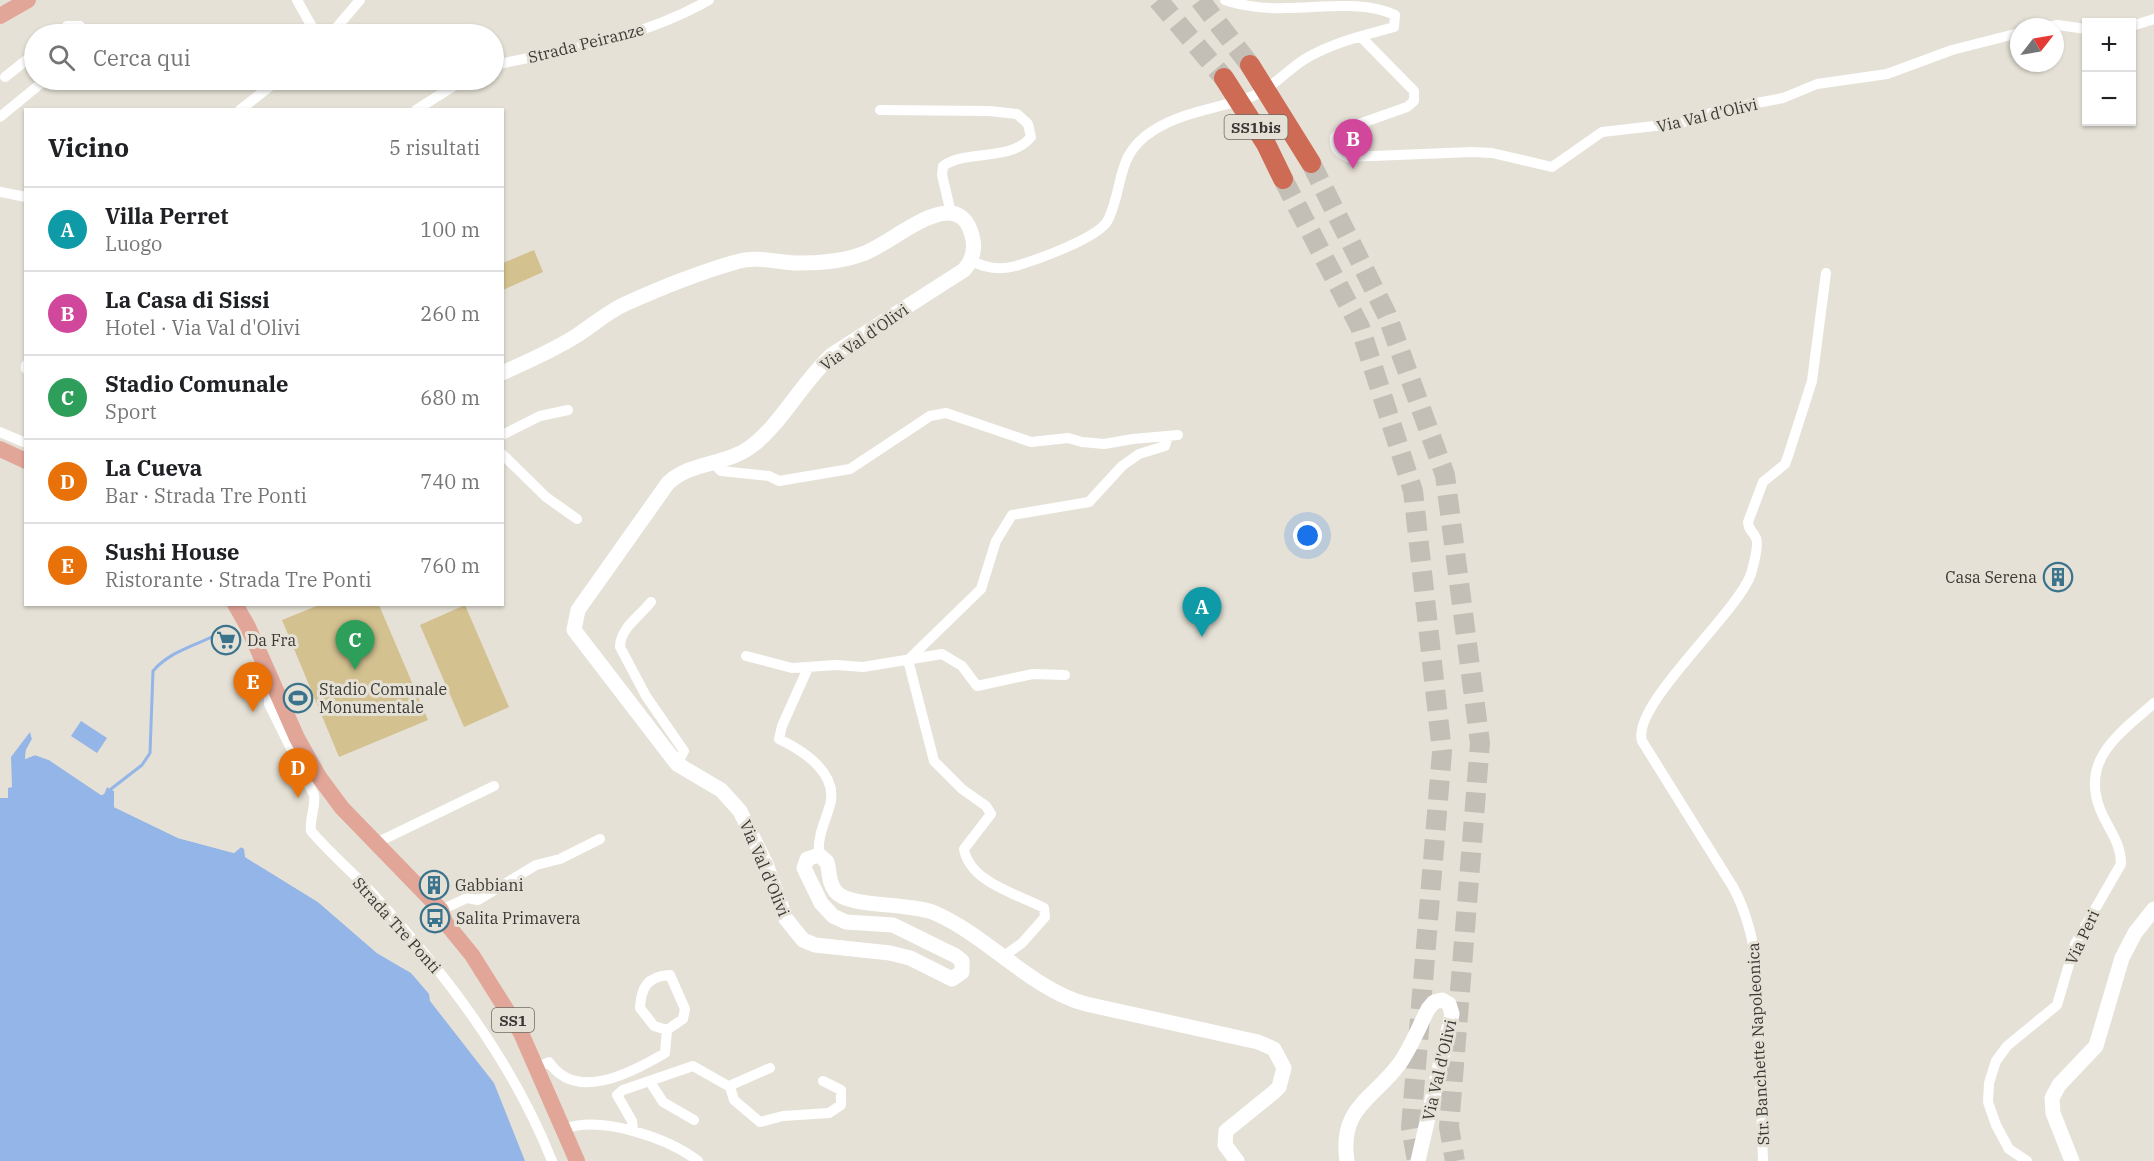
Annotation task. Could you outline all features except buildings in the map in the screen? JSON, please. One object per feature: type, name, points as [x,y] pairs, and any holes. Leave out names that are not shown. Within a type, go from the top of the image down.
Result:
[{"type":"highway","name":"SS1bis","points":[[1250,65],[1311,163]]},
{"type":"highway","name":"SS1bis","points":[[1224,78],[1266,144],[1283,179]]},
{"type":"main road","points":[[0,16],[28,0]]},
{"type":"main road","points":[[0,449],[24,460]]},
{"type":"main road","name":"SS1","points":[[236,606],[248,627],[297,738],[319,777],[342,808],[441,910],[445,922],[472,955],[496,992],[537,1067],[577,1161]]},
{"type":"street","points":[[297,0],[310,24]]},
{"type":"street","points":[[340,24],[360,0]]},
{"type":"street","name":"Strada Peiranze","points":[[504,63],[615,39],[691,10],[709,0]]},
{"type":"street","points":[[504,372],[555,349],[624,304],[712,270],[750,259],[801,263],[862,255],[931,215],[951,213],[961,218],[969,230],[973,245],[972,261],[990,267],[1016,266],[1097,232],[1109,219],[1123,164],[1136,146],[1154,129],[1195,112],[1255,95],[1307,58],[1394,27],[1395,15],[1385,8],[1357,4],[1284,8],[1225,0]]},
{"type":"street","points":[[2136,25],[2154,19]]},
{"type":"street","points":[[2064,26],[2082,28]]},
{"type":"street","name":"Via Val d'Olivi","points":[[1361,37],[1414,92],[1414,101],[1407,107],[1342,130],[1335,137],[1334,145],[1338,152],[1348,157],[1492,153],[1552,167],[1602,132],[1682,123],[1720,110],[1783,98],[1818,84],[1887,74],[1952,50],[2010,35]]},
{"type":"street","points":[[2,77],[24,61]]},
{"type":"street","points":[[0,117],[33,90]]},
{"type":"street","points":[[243,108],[265,90]]},
{"type":"street","points":[[419,108],[447,90]]},
{"type":"street","points":[[880,110],[989,111],[1017,114],[1028,123],[1031,137],[1020,147],[955,159],[942,166],[951,213]]},
{"type":"street","points":[[0,192],[24,197]]},
{"type":"street","name":"Via Val d'Olivi","points":[[819,855],[807,859],[804,868],[826,912],[846,922],[893,926],[928,940],[962,961],[962,972],[958,976],[948,978],[909,958],[890,953],[832,948],[803,940],[786,919],[766,864],[740,811],[721,790],[677,764],[581,642],[573,624],[578,610],[668,483],[680,474],[738,454],[754,444],[818,367],[833,354],[958,274],[972,261]]},
{"type":"street","name":"Str. Banchette Napoleonica","points":[[1763,1161],[1756,962],[1752,935],[1744,909],[1733,886],[1642,741],[1642,723],[1657,698],[1736,598],[1750,575],[1757,542],[1748,522],[1763,482],[1785,464],[1812,381],[1826,273]]},
{"type":"street","points":[[504,434],[540,417],[568,410]]},
{"type":"street","points":[[712,463],[721,471],[769,476],[779,481],[837,473],[850,469],[930,416],[946,413],[1031,442],[1068,438],[1104,444],[1173,436],[1165,446],[1138,454],[1122,466],[1089,502],[1012,515],[996,541],[981,589],[908,660]]},
{"type":"street","points":[[0,432],[24,442]]},
{"type":"street","points":[[504,456],[546,497],[577,519]]},
{"type":"street","points":[[651,602],[627,627],[620,640],[620,647],[646,696],[684,751],[677,764]]},
{"type":"street","points":[[746,656],[770,664],[808,668],[836,665],[863,667],[942,654],[962,666],[977,686],[1033,674],[1065,675]]},
{"type":"street","points":[[908,660],[934,761],[962,789],[986,806],[992,814],[964,849],[966,859],[972,867],[992,883],[1044,908],[1045,917],[1022,943],[1004,956]]},
{"type":"street","points":[[808,668],[782,726],[779,739],[810,756],[826,778],[831,802],[818,842],[819,855],[827,862],[831,885],[841,897],[856,902],[924,908],[939,915],[1049,988],[1072,1000],[1258,1042],[1274,1049],[1284,1068],[1279,1087],[1226,1131],[1225,1145],[1237,1161]]},
{"type":"street","name":"Strada Tre Ponti","points":[[273,687],[269,694],[269,704],[315,795],[316,806],[310,821],[311,831],[401,926],[500,1054],[536,1119],[552,1161]]},
{"type":"street","name":"Via Peri","points":[[2027,1161],[2009,1149],[1996,1125],[1988,1102],[1989,1083],[1996,1061],[2007,1046],[2057,1005],[2075,944],[2110,879],[2121,864],[2121,851],[2100,809],[2095,786],[2102,753],[2117,734],[2154,703]]},
{"type":"street","points":[[376,843],[494,786]]},
{"type":"street","points":[[441,910],[467,898],[478,900],[536,865],[560,859],[600,839]]},
{"type":"street","points":[[2072,1161],[2053,1113],[2052,1098],[2059,1085],[2096,1046],[2122,958],[2135,933],[2154,909]]},
{"type":"street","points":[[670,975],[686,1009],[683,1019],[667,1030],[654,1026],[640,1008],[641,990],[647,982],[670,975]]},
{"type":"street","name":"Via Val d'Olivi","points":[[1347,1161],[1346,1131],[1354,1112],[1400,1063],[1428,1009],[1434,1002],[1442,1000],[1449,1004],[1452,1014],[1418,1161]]},
{"type":"street","points":[[537,1067],[549,1062],[562,1077],[582,1083],[638,1070],[665,1053],[667,1030]]},
{"type":"street","points":[[633,1130],[632,1121],[617,1095],[623,1090],[693,1066],[729,1086],[734,1100],[760,1122],[783,1116],[829,1113],[841,1105],[841,1090],[823,1081]]},
{"type":"street","points":[[729,1086],[770,1068]]},
{"type":"street","points":[[650,1082],[663,1102],[694,1120]]},
{"type":"street","points":[[564,1129],[576,1125],[633,1130],[667,1142],[698,1161]]},
{"type":"shaded area","points":[[534,250],[543,272],[504,290],[504,263]]},
{"type":"shaded area","points":[[317,606],[379,606],[428,720],[339,757],[282,620]]},
{"type":"shaded area","points":[[465,606],[509,707],[464,727],[420,625]]},
{"type":"water","points":[[81,721],[107,738],[97,753],[71,736]]},
{"type":"water","points":[[30,732],[32,739],[26,750],[25,759],[35,755],[49,760],[101,795],[107,787],[114,791],[114,807],[178,838],[234,853],[241,847],[245,849],[245,857],[318,902],[377,953],[411,973],[494,1083],[525,1161],[0,1161],[0,798],[8,798],[8,788],[12,787],[11,757]]},
{"type":"pier","points":[[32,729],[35,739],[28,754],[35,752],[50,758],[102,791],[106,784],[116,788],[117,805],[179,835],[233,850],[240,844],[246,846],[248,855],[320,900],[379,951],[407,967],[406,970],[377,953],[318,902],[245,857],[244,849],[241,847],[234,853],[178,838],[114,807],[114,791],[107,787],[101,795],[49,760],[35,755],[25,759],[26,750],[32,739],[30,730]]},
{"type":"waterway","points":[[111,789],[142,765],[150,753],[153,671],[176,653],[222,632]]},
{"type":"tunnel","points":[[1158,0],[1224,78]]},
{"type":"tunnel","points":[[1200,0],[1250,65]]},
{"type":"tunnel","points":[[1311,163],[1387,315],[1445,475],[1480,743],[1449,1127],[1455,1161]]},
{"type":"tunnel","points":[[1283,179],[1360,327],[1413,491],[1442,752],[1411,1127],[1417,1161]]},
{"type":"place","name":"La Casa di Sissi","points":[[1353,169]]},
{"type":"place","name":"Casa Serena","points":[[2058,577]]},
{"type":"place","name":"Villa Perret","points":[[1202,637]]},
{"type":"place","name":"Da Fra","points":[[226,640]]},
{"type":"place","name":"Stadio Comunale","points":[[355,670]]},
{"type":"place","name":"Stadio Comunale Monumentale","points":[[298,698]]},
{"type":"place","name":"Sushi House","points":[[253,712]]},
{"type":"place","name":"La Cueva","points":[[298,798]]},
{"type":"place","name":"Gabbiani","points":[[434,885]]},
{"type":"place","name":"Salita Primavera","points":[[435,918]]}]
